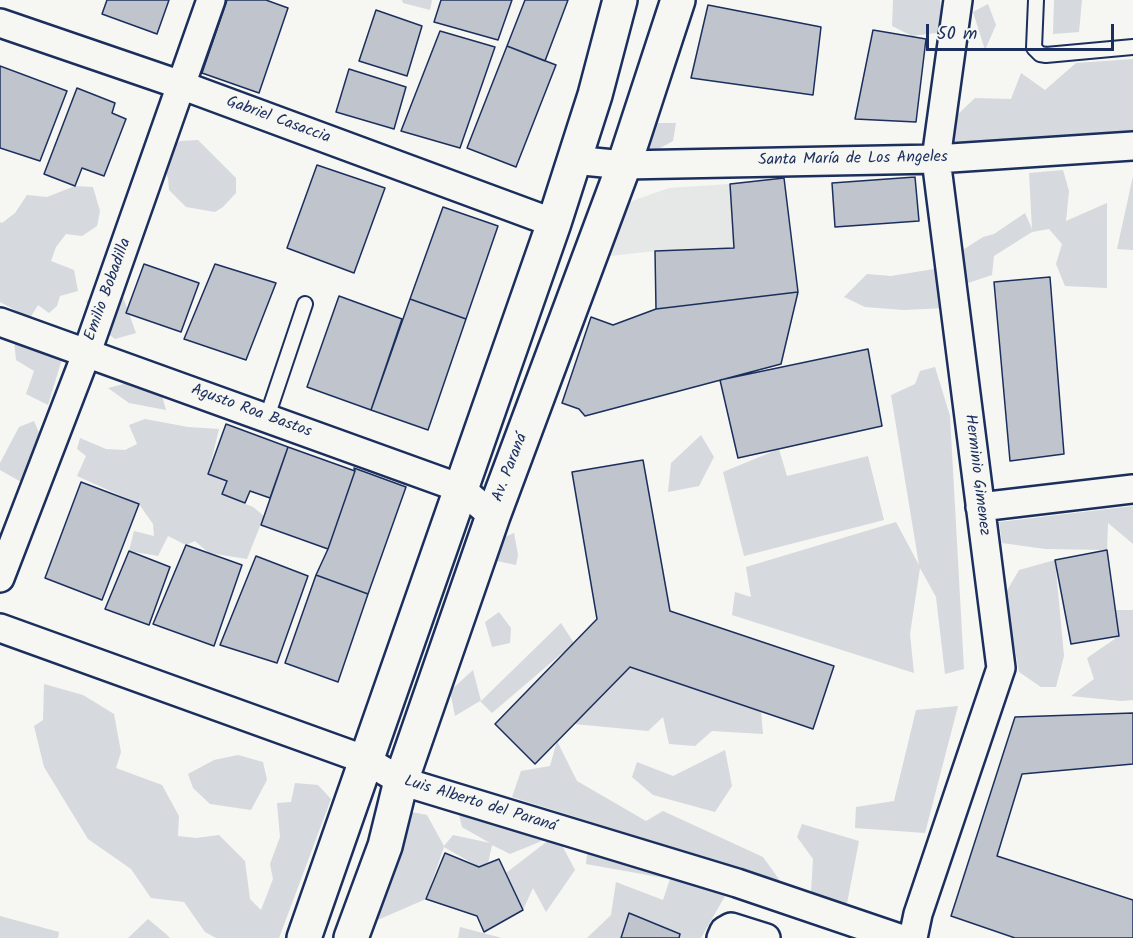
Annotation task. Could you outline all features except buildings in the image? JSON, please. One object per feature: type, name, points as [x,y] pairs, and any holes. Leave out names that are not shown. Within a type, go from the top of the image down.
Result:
[{"type":"street","name":"Emilio Bobadilla","points":[[0,578],[87,352],[211,0]]},
{"type":"street","points":[[304,938],[554,223],[595,95],[620,0]]},
{"type":"street","name":"Av. Paraná","points":[[351,938],[385,846],[401,781],[493,516],[624,165],[678,0]]},
{"type":"street","name":"Herminio Gimenez","points":[[897,937],[918,914],[1001,668],[936,159],[958,0]]},
{"type":"street","name":"Gabriel Casaccia","points":[[0,23],[182,85],[554,223]]},
{"type":"street","name":"Santa María de Los Angeles","points":[[573,160],[624,165],[936,159],[1133,146]]},
{"type":"street","name":"Agusto Roa Bastos","points":[[0,322],[460,488],[493,516]]},
{"type":"street","points":[[980,507],[1133,489]]},
{"type":"street","name":"Luis Alberto del Paraná","points":[[0,628],[366,760],[401,781],[737,883],[897,937]]},
{"type":"street","points":[[723,934],[734,927],[766,938]]},
{"type":"lane","points":[[1036,0],[1034,48],[1040,54],[1133,47]]},
{"type":"lane","points":[[267,417],[305,304]]},
{"type":"shaded area","points":[[402,0],[432,0],[430,10],[403,3]]},
{"type":"shaded area","points":[[893,0],[940,0],[944,32],[912,36],[892,26]]},
{"type":"shaded area","points":[[1054,0],[1082,0],[1079,32],[1053,34]]},
{"type":"shaded area","points":[[988,4],[996,25],[985,50],[973,12]]},
{"type":"shaded area","points":[[1133,59],[1133,136],[953,145],[956,116],[975,98],[1011,99],[1021,73],[1045,90],[1076,63]]},
{"type":"shaded area","points":[[642,123],[676,123],[673,141],[642,158]]},
{"type":"shaded area","points":[[198,140],[236,178],[236,193],[215,212],[186,207],[169,190],[168,178],[162,165],[168,151],[180,141]]},
{"type":"shaded area","points":[[1063,170],[1069,191],[1066,221],[1107,203],[1107,288],[1065,286],[1056,264],[1062,244],[1049,229],[1032,232],[994,256],[992,275],[962,285],[955,255],[983,237],[994,234],[1025,213],[1032,229],[1029,173]]},
{"type":"shaded area","points":[[1133,176],[1133,250],[1117,249]]},
{"type":"shaded area","points":[[730,184],[734,248],[655,251],[601,257],[618,218],[632,201],[669,188]]},
{"type":"shaded area","points":[[75,186],[93,187],[100,211],[97,226],[82,236],[66,234],[56,247],[51,261],[74,270],[78,291],[60,296],[57,306],[49,313],[38,305],[30,318],[0,302],[0,222],[2,223],[15,213],[27,195],[47,197]]},
{"type":"shaded area","points":[[940,268],[946,308],[903,310],[865,307],[844,297],[867,274],[891,276]]},
{"type":"shaded area","points":[[108,292],[123,297],[136,333],[115,339],[96,325],[86,301]]},
{"type":"shaded area","points":[[14,340],[62,359],[48,405],[26,394],[34,371],[16,360]]},
{"type":"shaded area","points":[[935,367],[950,416],[964,669],[945,674],[936,597],[920,568],[910,634],[914,673],[732,615],[735,592],[751,597],[746,567],[896,522],[919,565],[891,395],[915,384],[920,371]]},
{"type":"shaded area","points":[[132,382],[161,392],[166,410],[129,403],[108,388]]},
{"type":"shaded area","points":[[145,419],[188,427],[219,429],[208,474],[228,475],[222,494],[253,507],[264,516],[247,559],[209,553],[195,541],[186,545],[168,536],[158,556],[129,551],[134,531],[154,536],[153,524],[139,504],[77,476],[86,456],[77,449],[80,438],[106,449],[125,450],[137,444],[129,425]]},
{"type":"shaded area","points":[[34,421],[43,442],[23,483],[0,470],[0,463],[19,427]]},
{"type":"shaded area","points":[[701,435],[714,457],[699,486],[668,492],[671,463]]},
{"type":"shaded area","points":[[779,449],[787,476],[868,456],[884,520],[744,556],[723,472]]},
{"type":"shaded area","points":[[1133,506],[1133,544],[1108,523],[1107,550],[1045,549],[1002,543],[999,522]]},
{"type":"shaded area","points":[[514,533],[518,555],[516,565],[497,561],[502,538]]},
{"type":"shaded area","points":[[1055,560],[1064,656],[1056,687],[1041,687],[1019,672],[1005,594],[1019,570]]},
{"type":"shaded area","points":[[1115,610],[1133,610],[1133,700],[1071,696],[1094,679],[1087,658],[1119,636]]},
{"type":"shaded area","points":[[499,612],[511,628],[510,643],[492,647],[485,622]]},
{"type":"shaded area","points":[[561,623],[574,643],[492,713],[480,701],[455,716],[450,691],[473,670],[481,701]]},
{"type":"shaded area","points":[[630,667],[761,711],[763,734],[712,731],[695,746],[669,744],[663,717],[648,731],[574,724]]},
{"type":"shaded area","points":[[44,684],[83,695],[114,714],[121,752],[116,768],[162,785],[179,816],[178,836],[196,838],[219,835],[245,861],[250,899],[261,910],[273,879],[270,864],[280,837],[277,803],[291,802],[295,783],[318,785],[331,799],[279,938],[216,938],[205,932],[184,902],[151,898],[131,869],[88,839],[44,767],[34,726],[43,720]]},
{"type":"shaded area","points":[[958,706],[925,833],[855,828],[856,807],[894,801],[916,710]]},
{"type":"shaded area","points":[[557,741],[577,781],[646,821],[663,811],[763,857],[781,882],[512,797],[521,771],[550,766]]},
{"type":"shaded area","points":[[725,750],[732,786],[715,812],[653,795],[632,777],[637,762],[673,776]]},
{"type":"shaded area","points":[[238,755],[263,762],[267,780],[251,810],[210,804],[193,788],[188,774],[214,760]]},
{"type":"shaded area","points":[[455,798],[556,834],[575,870],[546,912],[533,888],[523,910],[506,873],[554,836],[510,854],[492,845],[488,864],[479,867],[444,847],[426,899],[373,922],[406,811],[427,815],[444,846],[453,835],[490,843],[462,827]]},
{"type":"shaded area","points":[[802,824],[859,841],[844,919],[811,892],[813,859],[797,837]]},
{"type":"shaded area","points":[[588,846],[729,889],[701,938],[679,938],[679,934],[629,913],[621,938],[587,938],[611,915],[616,882],[663,900],[670,879],[586,864]]},
{"type":"shaded area","points":[[0,916],[59,932],[58,938],[0,938]]},
{"type":"shaded area","points":[[148,919],[166,934],[170,938],[128,938]]},
{"type":"shaded area","points":[[460,927],[502,938],[458,938]]}]
